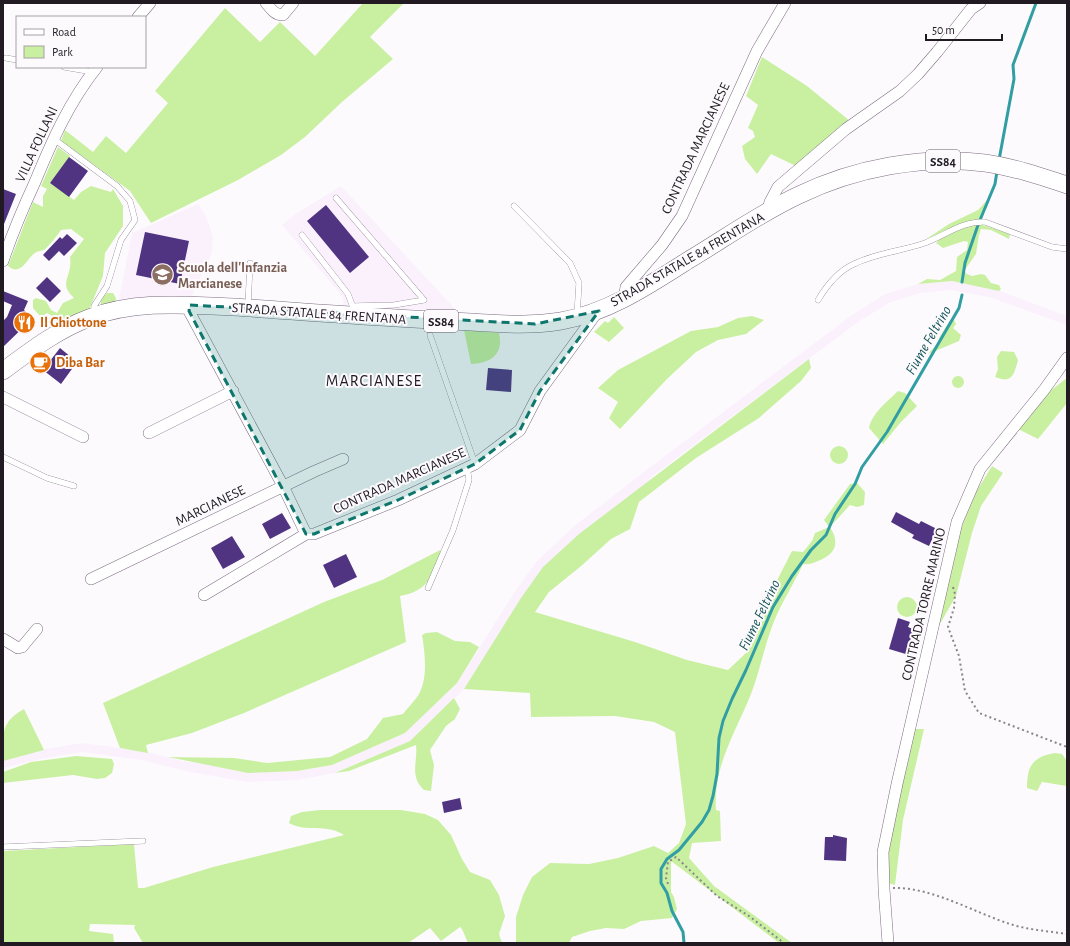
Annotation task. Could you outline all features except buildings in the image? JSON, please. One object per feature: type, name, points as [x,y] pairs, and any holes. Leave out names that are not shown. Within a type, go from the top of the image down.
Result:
[{"type":"main road","name":"STRADA STATALE 84 FRENTANA","points":[[3,371],[45,340],[94,316],[122,309],[149,305],[354,311],[535,324],[577,317],[599,310],[624,299],[798,195],[819,186],[859,173],[886,167],[942,161],[985,163],[1026,172],[1067,185]]},
{"type":"street","points":[[139,16],[150,3]]},
{"type":"street","points":[[266,3],[275,13],[283,15],[293,3]]},
{"type":"street","name":"CONTRADA MARCIANESE","points":[[624,299],[626,287],[662,244],[682,216],[757,51],[786,3]]},
{"type":"street","points":[[767,213],[770,202],[778,187],[846,129],[900,91],[933,58],[971,9],[980,3]]},
{"type":"street","name":"VILLA FOLLANI","points":[[3,261],[11,237],[54,139],[79,90],[95,69]]},
{"type":"street","points":[[190,305],[189,312],[233,391],[283,486],[306,534]]},
{"type":"street","name":"CONTRADA MARCIANESE","points":[[204,595],[306,534],[314,534],[398,500],[471,466],[520,430],[540,391],[599,310]]},
{"type":"street","name":"CONTRADA TORRE MARINO","points":[[888,943],[883,852],[897,784],[957,522],[980,468],[1044,390],[1067,358]]},
{"type":"street","points":[[149,433],[233,391]]},
{"type":"street","points":[[3,397],[83,437]]},
{"type":"street","name":"MARCIANESE","points":[[91,579],[283,486],[343,459]]},
{"type":"street","points":[[3,639],[18,648],[22,647],[37,629]]},
{"type":"lane","points":[[6,58],[16,60]]},
{"type":"lane","points":[[80,68],[95,69]]},
{"type":"lane","points":[[54,139],[117,186],[130,201],[134,220],[121,240],[107,286],[94,306],[94,316]]},
{"type":"lane","points":[[302,235],[348,294],[354,311],[424,300],[336,198]]},
{"type":"lane","points":[[514,206],[570,263],[579,283],[576,306],[577,317]]},
{"type":"lane","points":[[818,300],[836,276],[854,264],[925,243],[964,224],[985,222],[1052,247],[1067,249]]},
{"type":"lane","points":[[248,308],[250,262]]},
{"type":"lane","points":[[428,588],[453,530],[469,480],[471,466],[430,335]]},
{"type":"lane","points":[[3,457],[47,478],[74,486]]},
{"type":"lane","points":[[3,847],[143,841]]},
{"type":"path","points":[[947,565],[955,594],[954,608],[948,627],[958,656],[965,691],[972,704],[979,713],[1067,747]]},
{"type":"path","points":[[668,884],[666,878],[668,862],[676,857],[717,896],[750,916],[784,943]]},
{"type":"path","points":[[884,889],[901,888],[938,896],[1011,924],[1067,934]]},
{"type":"highlighted area","points":[[190,305],[535,324],[599,311],[540,391],[520,430],[475,464],[398,500],[314,534],[306,534],[189,311]]},
{"type":"shaded area","points":[[341,186],[456,310],[344,308],[343,297],[282,225],[297,213]]},
{"type":"shaded area","name":"Scuola dell'Infanzia Marcianese","points":[[198,204],[205,214],[213,236],[212,253],[191,298],[118,304],[132,233]]},
{"type":"shaded area","points":[[952,281],[992,288],[1067,316],[1067,325],[989,297],[951,290],[920,293],[889,303],[858,322],[654,475],[478,667],[464,689],[410,741],[335,773],[298,780],[247,782],[185,771],[141,760],[83,752],[45,758],[3,768],[4,758],[44,749],[83,743],[142,751],[187,762],[297,771],[332,765],[405,733],[457,683],[514,593],[537,561],[573,527],[852,315],[885,294],[918,284]]},
{"type":"green space","points":[[363,3],[404,3],[370,37],[393,59],[342,102],[305,137],[281,155],[238,180],[151,223],[130,191],[61,141],[65,130],[93,152],[106,136],[126,153],[168,103],[155,91],[225,8],[260,42],[280,22],[315,56]]},
{"type":"green space","points":[[762,57],[807,86],[850,121],[796,166],[771,154],[757,174],[745,159],[742,146],[755,137],[753,131],[748,128],[758,105],[746,96]]},
{"type":"green space","points":[[58,147],[70,156],[50,183],[74,200],[81,192],[91,186],[111,192],[113,189],[123,206],[123,226],[105,253],[103,276],[89,310],[53,326],[54,317],[47,313],[43,316],[39,315],[33,308],[33,300],[36,298],[46,301],[51,310],[57,313],[63,303],[74,298],[69,293],[66,284],[70,270],[70,257],[84,239],[71,229],[61,230],[44,250],[36,252],[23,266],[13,269],[8,266],[33,202],[43,207],[43,196],[47,189],[41,186]]},
{"type":"green space","points":[[989,198],[982,219],[955,226],[923,241],[949,224],[978,210]]},
{"type":"green space","points":[[971,225],[983,225],[1010,234],[1009,239],[991,230],[981,229],[976,254],[964,271],[972,276],[981,274],[985,275],[991,283],[999,285],[1001,289],[999,291],[952,281],[918,284],[927,279],[940,280],[956,271],[957,257],[967,250],[968,242],[964,241],[943,248],[936,243],[942,237]]},
{"type":"green space","points":[[107,293],[113,293],[116,298],[115,304],[105,307],[101,305],[101,299]]},
{"type":"green space","points":[[752,316],[764,320],[746,334],[718,340],[696,352],[667,379],[620,429],[609,418],[618,402],[598,388],[618,370],[691,331],[718,327],[738,318]]},
{"type":"green space","points":[[614,317],[624,328],[609,342],[594,332],[605,321],[608,323]]},
{"type":"green space","points":[[951,319],[954,320],[956,324],[953,328],[961,335],[959,341],[928,354],[937,344],[940,336]]},
{"type":"green space","points":[[464,330],[499,333],[500,347],[498,352],[485,362],[471,364]]},
{"type":"green space","points":[[1001,351],[1014,352],[1018,360],[1015,370],[1009,379],[995,377],[998,369],[997,357]]},
{"type":"green space","points":[[809,359],[811,368],[801,381],[759,418],[696,458],[639,502],[630,529],[611,539],[549,592],[535,612],[635,642],[687,660],[728,670],[747,652],[769,596],[792,551],[803,552],[812,541],[815,533],[829,527],[824,520],[850,484],[857,483],[865,492],[864,505],[857,507],[850,505],[830,527],[835,538],[835,543],[829,555],[818,561],[803,564],[776,616],[751,694],[726,750],[718,779],[716,810],[720,811],[721,841],[692,843],[689,858],[714,886],[792,943],[779,943],[671,861],[671,892],[677,909],[672,918],[641,921],[624,929],[606,928],[590,931],[572,937],[569,943],[516,943],[516,917],[523,895],[532,877],[550,863],[589,864],[618,858],[654,846],[668,853],[679,843],[686,824],[675,732],[654,722],[615,716],[531,717],[530,693],[464,689],[521,598],[543,567],[579,534]]},
{"type":"green space","points":[[956,376],[960,376],[964,382],[960,388],[956,388],[952,384],[952,380]]},
{"type":"green space","points":[[1067,378],[1067,403],[1038,439],[1018,429],[1050,391]]},
{"type":"green space","points":[[898,391],[905,393],[917,406],[900,423],[883,444],[869,428],[873,417]]},
{"type":"green space","points":[[839,446],[845,449],[848,455],[845,461],[839,464],[833,461],[830,455],[833,449]]},
{"type":"green space","points":[[992,466],[1003,473],[981,506],[972,533],[956,596],[937,629],[956,541],[976,492]]},
{"type":"green space","points":[[440,550],[441,552],[435,569],[428,582],[417,591],[400,596],[406,642],[244,713],[192,733],[146,745],[148,753],[120,748],[103,703],[324,602],[382,580]]},
{"type":"green space","points":[[907,597],[914,600],[917,607],[914,614],[907,617],[900,614],[897,607],[900,600]]},
{"type":"green space","points":[[437,632],[455,641],[470,642],[479,647],[457,683],[405,733],[332,765],[297,771],[248,773],[168,757],[234,758],[267,763],[330,757],[367,739],[383,718],[403,714],[416,699],[422,687],[425,673],[422,635]]},
{"type":"green space","points":[[454,698],[460,709],[455,719],[446,726],[430,750],[434,765],[431,791],[424,790],[419,785],[415,774],[416,745],[349,771],[335,773],[410,741]]},
{"type":"green space","points":[[24,709],[44,750],[3,761],[4,730],[11,719]]},
{"type":"green space","points":[[913,729],[924,729],[903,820],[895,885],[888,883],[887,850]]},
{"type":"green space","points":[[1055,753],[1062,754],[1067,761],[1067,786],[1042,782],[1037,791],[1027,788],[1028,773],[1033,763],[1041,757]]},
{"type":"green space","points":[[76,756],[112,759],[114,764],[112,773],[105,778],[97,779],[73,775],[3,783],[3,772],[31,762]]},
{"type":"green space","points":[[320,810],[401,810],[425,814],[438,820],[451,835],[470,872],[490,880],[499,895],[505,916],[499,934],[502,943],[468,943],[460,927],[441,941],[430,928],[408,943],[143,943],[134,928],[135,925],[90,924],[89,931],[113,934],[114,943],[3,943],[3,851],[134,844],[138,888],[144,888],[213,867],[344,835],[330,829],[296,826],[289,823],[291,816],[302,812]]},
{"type":"waterway","name":"Fiume Feltrino","points":[[999,160],[1014,79],[1013,65],[1036,3]]},
{"type":"waterway","name":"Fiume Feltrino","points":[[980,220],[995,184],[997,171]]},
{"type":"waterway","name":"Fiume Feltrino","points":[[962,282],[965,263],[978,225]]},
{"type":"waterway","name":"Fiume Feltrino","points":[[684,943],[683,932],[672,911],[667,893],[661,883],[661,869],[667,859],[679,850],[702,822],[709,810],[717,774],[719,738],[723,721],[732,699],[773,607],[792,576],[811,550],[826,535],[835,514],[855,484],[862,467],[887,432],[959,308],[962,295]]},
{"type":"place","name":"Scuola dell'Infanzia Marcianese","points":[[163,275]]},
{"type":"place","name":"Il Ghiottone","points":[[24,322]]},
{"type":"place","name":"Diba Bar","points":[[41,362]]},
{"type":"district","name":"MARCIANESE","points":[[374,380]]}]
